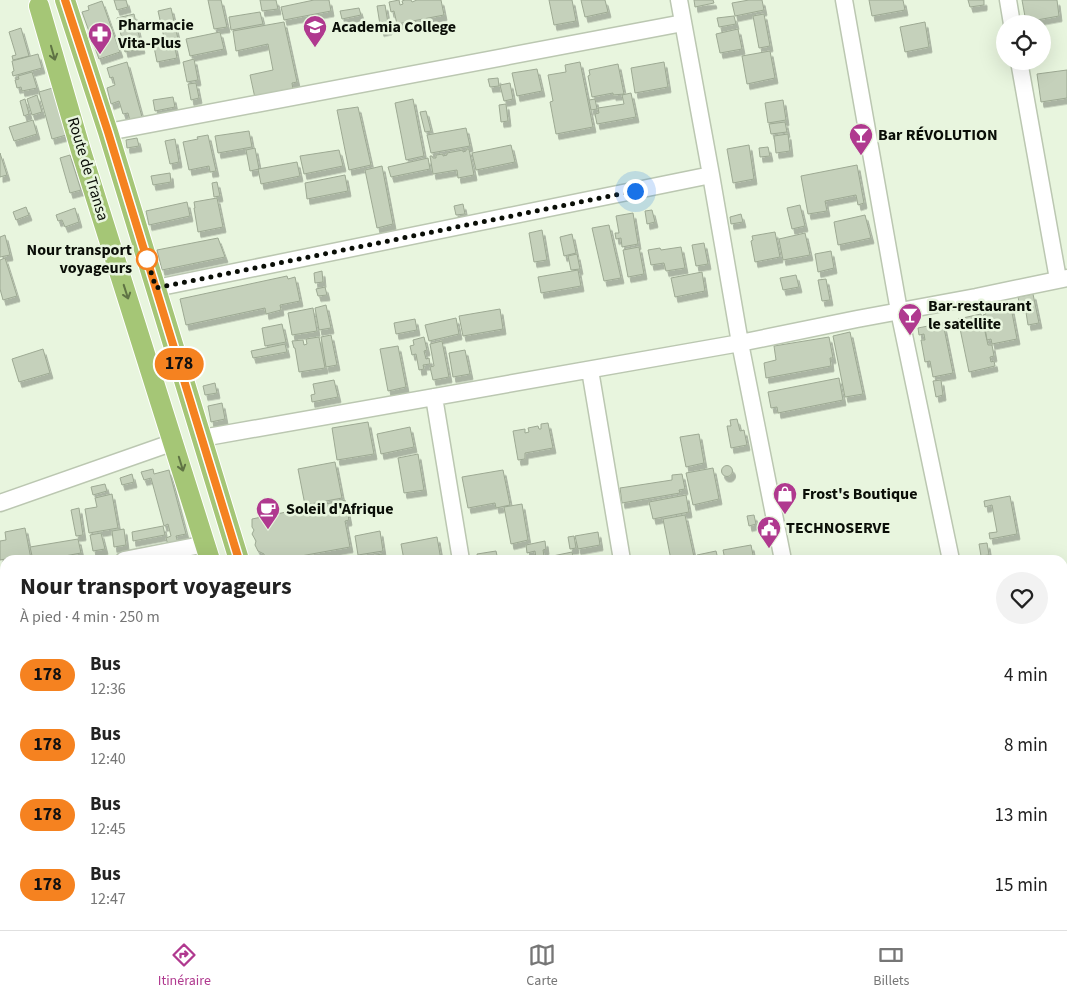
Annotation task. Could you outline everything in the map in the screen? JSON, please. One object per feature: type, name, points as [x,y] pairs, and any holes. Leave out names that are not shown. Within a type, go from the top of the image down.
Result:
[{"type":"main road","points":[[33,3],[48,7],[57,4],[61,0]]},
{"type":"main road","name":"Route de Transa","points":[[65,0],[108,132],[237,555]]},
{"type":"main road","name":"Route de Transa","points":[[33,3],[208,552]]},
{"type":"street","points":[[679,0],[740,343],[783,555]]},
{"type":"street","points":[[844,0],[899,311],[949,555]]},
{"type":"street","points":[[1008,0],[1010,15]]},
{"type":"street","points":[[108,132],[683,23]]},
{"type":"street","points":[[202,438],[740,343],[1063,278],[1021,70]]},
{"type":"street","points":[[156,288],[711,175]]},
{"type":"street","points":[[590,370],[621,555]]},
{"type":"street","points":[[434,397],[460,555]]},
{"type":"street","points":[[0,503],[174,442]]},
{"type":"street","points":[[176,555],[208,552]]},
{"type":"building","points":[[114,0],[126,0],[128,7],[117,10]]},
{"type":"building","points":[[208,0],[221,0],[227,27],[214,29]]},
{"type":"building","points":[[260,0],[276,0],[278,9],[262,11]]},
{"type":"building","points":[[314,0],[329,0],[331,11],[284,20],[281,7]]},
{"type":"building","points":[[399,0],[400,5],[405,0],[411,0],[412,2],[417,0],[441,0],[444,15],[397,24],[394,11],[391,12],[389,2]]},
{"type":"building","points":[[549,0],[572,0],[576,21],[554,25]]},
{"type":"building","points":[[581,0],[605,0],[608,12],[585,17]]},
{"type":"building","points":[[694,0],[713,0],[714,3],[695,7]]},
{"type":"building","points":[[762,0],[764,10],[735,16],[732,3]]},
{"type":"building","points":[[869,0],[903,0],[905,10],[872,16]]},
{"type":"building","points":[[968,0],[984,0],[984,5],[970,7]]},
{"type":"building","points":[[1022,0],[1057,0],[1059,16],[1051,17],[1051,15],[1025,15]]},
{"type":"building","points":[[102,1],[120,52],[99,59],[82,12],[89,10],[88,6]]},
{"type":"building","points":[[385,5],[389,29],[381,31],[377,6]]},
{"type":"building","points":[[171,8],[178,39],[165,42],[158,11]]},
{"type":"building","points":[[359,8],[361,15],[342,19],[340,11]]},
{"type":"building","points":[[260,12],[263,24],[231,30],[229,17]]},
{"type":"building","points":[[134,14],[142,48],[125,52],[117,18]]},
{"type":"building","points":[[764,14],[770,46],[759,48],[753,16]]},
{"type":"building","points":[[734,16],[736,24],[719,27],[717,18]]},
{"type":"building","points":[[284,22],[297,82],[292,83],[293,90],[255,98],[250,75],[273,70],[268,44],[236,51],[233,31]]},
{"type":"building","points":[[925,22],[929,47],[905,52],[900,27]]},
{"type":"building","points":[[21,28],[29,56],[13,60],[12,56],[16,55],[9,32]]},
{"type":"building","points":[[738,29],[742,49],[720,53],[716,34]]},
{"type":"building","points":[[220,32],[224,49],[190,56],[186,39]]},
{"type":"building","points":[[174,43],[177,58],[157,62],[154,47]]},
{"type":"building","points":[[770,51],[775,78],[747,84],[742,56]]},
{"type":"building","points":[[38,54],[42,68],[13,76],[12,61]]},
{"type":"building","points":[[194,59],[198,80],[187,82],[183,62]]},
{"type":"building","points":[[127,62],[142,117],[130,121],[128,113],[123,114],[119,101],[111,104],[107,88],[115,85],[113,77],[110,78],[107,68]]},
{"type":"building","points":[[580,62],[593,127],[556,134],[550,102],[553,101],[548,75],[566,72],[565,65]]},
{"type":"building","points":[[664,62],[668,87],[635,93],[631,68]]},
{"type":"building","points":[[618,64],[624,94],[613,95],[613,93],[592,97],[588,76],[590,75],[589,70]]},
{"type":"building","points":[[537,69],[542,91],[517,96],[512,73]]},
{"type":"building","points":[[1067,70],[1067,98],[1041,102],[1037,74]]},
{"type":"building","points":[[32,72],[37,88],[22,91],[21,87],[17,88],[15,80],[19,79],[18,76]]},
{"type":"building","points":[[498,78],[499,86],[490,87],[488,79]]},
{"type":"building","points":[[196,83],[199,98],[191,100],[188,84]]},
{"type":"building","points":[[510,83],[513,99],[504,101],[500,85]]},
{"type":"building","points":[[56,87],[70,134],[52,139],[39,92]]},
{"type":"building","points":[[631,93],[636,117],[597,124],[595,114],[599,113],[598,108],[624,104],[622,95]]},
{"type":"building","points":[[37,95],[42,112],[32,115],[27,99]]},
{"type":"building","points":[[173,97],[175,107],[155,111],[153,100]]},
{"type":"building","points":[[25,99],[29,114],[24,116],[20,101]]},
{"type":"building","points":[[413,99],[424,156],[406,160],[395,103]]},
{"type":"building","points":[[595,99],[597,109],[591,110],[589,100]]},
{"type":"building","points":[[783,100],[786,120],[768,123],[765,103]]},
{"type":"building","points":[[506,104],[508,121],[501,122],[499,105]]},
{"type":"building","points":[[358,107],[371,165],[349,170],[337,110]]},
{"type":"building","points":[[426,111],[431,131],[425,132],[420,112]]},
{"type":"building","points":[[33,120],[37,134],[14,141],[9,127]]},
{"type":"building","points":[[785,122],[787,132],[771,134],[769,124]]},
{"type":"building","points":[[466,128],[470,146],[431,153],[427,135]]},
{"type":"building","points":[[249,131],[252,147],[218,153],[215,136]]},
{"type":"building","points":[[788,134],[790,151],[776,153],[774,136]]},
{"type":"building","points":[[208,135],[216,171],[210,172],[209,166],[189,170],[183,142]]},
{"type":"building","points":[[137,138],[139,146],[127,148],[126,140]]},
{"type":"building","points":[[175,139],[179,162],[170,164],[165,141]]},
{"type":"building","points":[[511,145],[515,162],[476,170],[472,153]]},
{"type":"building","points":[[749,145],[754,179],[733,183],[727,149]]},
{"type":"building","points":[[768,147],[770,156],[760,157],[759,148]]},
{"type":"building","points":[[255,148],[259,169],[250,171],[246,150]]},
{"type":"building","points":[[469,149],[474,175],[458,178],[457,170],[433,174],[430,156],[436,158],[436,155],[443,154],[443,156],[447,155],[447,153],[463,150],[463,152]]},
{"type":"building","points":[[339,150],[343,166],[304,174],[300,156]]},
{"type":"building","points":[[0,153],[7,175],[0,177]]},
{"type":"building","points":[[70,155],[81,190],[70,193],[60,158]]},
{"type":"building","points":[[428,158],[430,169],[391,177],[388,167]]},
{"type":"building","points":[[297,162],[300,176],[261,184],[258,169]]},
{"type":"building","points":[[857,165],[864,203],[858,205],[856,195],[825,201],[827,211],[808,214],[801,176]]},
{"type":"building","points":[[382,166],[393,224],[377,228],[365,170]]},
{"type":"building","points":[[170,173],[171,182],[153,185],[151,176]]},
{"type":"building","points":[[345,175],[348,191],[307,199],[305,183]]},
{"type":"building","points":[[217,182],[220,196],[214,197],[212,183]]},
{"type":"building","points":[[217,198],[223,227],[198,232],[194,202]]},
{"type":"building","points":[[187,202],[190,216],[149,225],[146,211]]},
{"type":"building","points":[[463,204],[465,214],[456,215],[454,206]]},
{"type":"building","points":[[800,205],[805,226],[792,229],[787,208]]},
{"type":"building","points":[[26,207],[29,215],[16,220],[13,212]]},
{"type":"building","points":[[75,208],[79,222],[65,227],[62,220],[58,221],[56,215]]},
{"type":"building","points":[[652,210],[655,222],[647,224],[645,211]]},
{"type":"building","points":[[633,213],[638,244],[622,247],[621,238],[616,239],[615,233],[619,233],[616,216]]},
{"type":"building","points":[[741,214],[743,222],[731,224],[730,217]]},
{"type":"building","points":[[865,215],[871,238],[838,245],[834,222]]},
{"type":"building","points":[[609,225],[621,278],[604,281],[592,228]]},
{"type":"building","points":[[542,230],[547,260],[534,262],[529,233]]},
{"type":"building","points":[[775,232],[780,257],[755,262],[751,241],[753,240],[752,236]]},
{"type":"building","points":[[805,233],[810,255],[783,260],[779,239]]},
{"type":"building","points":[[572,234],[576,253],[564,256],[560,237]]},
{"type":"building","points":[[5,235],[10,255],[0,257],[0,237]]},
{"type":"building","points":[[218,238],[225,257],[162,270],[157,250]]},
{"type":"building","points":[[704,243],[708,264],[696,266],[692,245]]},
{"type":"building","points":[[639,247],[644,274],[628,277],[623,250]]},
{"type":"building","points":[[681,247],[685,268],[666,271],[664,263],[651,265],[648,250]]},
{"type":"building","points":[[831,251],[834,268],[818,272],[815,254]]},
{"type":"building","points":[[577,254],[580,269],[571,270],[568,256]]},
{"type":"building","points":[[5,258],[17,296],[3,300],[0,289],[0,260]]},
{"type":"building","points":[[578,270],[581,286],[541,293],[538,277]]},
{"type":"building","points":[[322,271],[323,282],[315,283],[314,273]]},
{"type":"building","points":[[702,272],[705,291],[675,297],[671,278]]},
{"type":"building","points":[[796,275],[799,287],[783,290],[780,278]]},
{"type":"building","points":[[287,276],[288,279],[295,277],[300,301],[280,305],[281,310],[266,314],[265,308],[186,325],[180,299]]},
{"type":"building","points":[[826,279],[830,300],[822,301],[818,280]]},
{"type":"building","points":[[325,287],[327,295],[318,296],[316,289]]},
{"type":"building","points":[[1033,294],[1039,323],[1028,325],[1025,306],[1020,307],[1018,297]]},
{"type":"building","points":[[1010,302],[1017,339],[992,344],[991,339],[987,340],[985,328],[988,327],[988,322],[985,323],[983,315],[986,314],[985,306]]},
{"type":"building","points":[[326,305],[331,328],[319,330],[315,308]]},
{"type":"building","points":[[313,308],[317,331],[292,335],[288,313]]},
{"type":"building","points":[[500,309],[503,329],[463,336],[459,316]]},
{"type":"building","points":[[981,314],[988,345],[992,345],[994,356],[990,357],[991,362],[994,361],[995,366],[969,372],[958,319]]},
{"type":"building","points":[[456,318],[459,334],[429,341],[425,325]]},
{"type":"building","points":[[415,319],[417,330],[396,334],[394,323]]},
{"type":"building","points":[[943,323],[953,373],[933,377],[930,361],[925,362],[921,340],[925,340],[924,334],[919,335],[918,328]]},
{"type":"building","points":[[282,324],[286,342],[265,346],[262,328]]},
{"type":"building","points":[[850,332],[863,394],[845,397],[833,336]]},
{"type":"building","points":[[331,335],[337,365],[326,367],[321,337]]},
{"type":"building","points":[[319,337],[325,368],[299,372],[292,341],[303,340],[304,345],[307,344],[306,339]]},
{"type":"building","points":[[424,337],[427,350],[424,351],[426,359],[429,358],[430,364],[423,365],[424,369],[419,370],[416,354],[412,355],[410,346],[414,345],[413,340]]},
{"type":"building","points":[[829,337],[833,358],[830,358],[831,366],[766,378],[764,363],[776,360],[774,346]]},
{"type":"building","points":[[442,341],[449,377],[433,380],[430,367],[434,366],[430,344]]},
{"type":"building","points":[[285,344],[287,352],[253,358],[251,351]]},
{"type":"building","points":[[398,346],[406,387],[388,391],[380,349]]},
{"type":"building","points":[[43,349],[50,373],[19,382],[12,359]]},
{"type":"building","points":[[465,350],[470,374],[453,377],[449,353]]},
{"type":"building","points":[[839,378],[843,400],[778,413],[777,407],[771,408],[768,392]]},
{"type":"building","points":[[334,380],[338,397],[312,402],[311,395],[315,394],[313,384]]},
{"type":"building","points":[[941,380],[943,395],[936,397],[933,381]]},
{"type":"building","points":[[215,383],[217,393],[205,395],[203,386]]},
{"type":"building","points":[[222,403],[225,419],[211,422],[208,406]]},
{"type":"building","points":[[737,419],[740,431],[744,430],[747,445],[731,448],[727,426],[731,426],[730,420]]},
{"type":"building","points":[[368,422],[374,454],[337,460],[332,428]]},
{"type":"building","points":[[548,423],[553,448],[525,453],[525,459],[518,460],[513,431],[525,429],[525,433],[529,432],[528,428],[538,426],[541,429],[541,424]]},
{"type":"building","points":[[410,427],[414,447],[381,454],[377,434]]},
{"type":"building","points":[[699,434],[704,463],[686,467],[680,437]]},
{"type":"building","points":[[418,454],[424,490],[404,493],[398,458]]},
{"type":"building","points":[[335,462],[342,498],[305,505],[298,469]]},
{"type":"building","points":[[725,466],[729,466],[732,471],[731,475],[725,476],[722,473],[722,469]]},
{"type":"building","points":[[713,468],[719,499],[693,505],[686,473]]},
{"type":"building","points":[[153,469],[154,474],[169,470],[186,534],[176,536],[178,543],[168,545],[166,538],[171,536],[168,524],[164,526],[151,478],[144,480],[141,472]]},
{"type":"building","points":[[503,470],[510,505],[496,508],[495,503],[468,508],[462,477]]},
{"type":"building","points":[[132,474],[134,482],[122,485],[120,478]]},
{"type":"building","points":[[682,474],[685,489],[679,490],[680,493],[622,503],[620,488],[672,480],[672,475]]},
{"type":"building","points":[[105,484],[107,491],[93,495],[91,487]]},
{"type":"building","points":[[112,494],[118,528],[89,533],[85,509],[97,507],[95,498]]},
{"type":"building","points":[[686,495],[689,512],[653,519],[649,502]]},
{"type":"building","points":[[1010,496],[1017,534],[990,539],[989,533],[997,532],[992,505],[985,507],[984,501]]},
{"type":"building","points":[[345,500],[349,520],[345,521],[350,547],[306,555],[264,555],[258,551],[255,545],[256,541],[252,534],[254,530],[252,519]]},
{"type":"building","points":[[522,504],[528,540],[511,544],[504,507]]},
{"type":"building","points":[[79,508],[83,535],[76,536],[71,510]]},
{"type":"building","points":[[685,515],[694,555],[670,555],[663,519]]},
{"type":"building","points":[[754,515],[756,524],[749,526],[747,516]]},
{"type":"building","points":[[163,526],[165,535],[133,541],[132,532]]},
{"type":"building","points":[[25,528],[30,555],[0,555],[0,541],[6,540],[5,532]]},
{"type":"building","points":[[124,529],[126,545],[114,547],[112,531]]},
{"type":"building","points":[[380,531],[383,551],[358,555],[355,536]]},
{"type":"building","points":[[598,532],[600,545],[578,549],[575,536]]},
{"type":"building","points":[[101,533],[105,549],[93,551],[90,535]]},
{"type":"building","points":[[574,536],[576,548],[570,549],[568,537]]},
{"type":"building","points":[[437,537],[440,555],[403,555],[401,544]]},
{"type":"building","points":[[78,539],[81,553],[70,555],[32,555],[30,547]]},
{"type":"building","points":[[545,541],[546,549],[543,550],[544,555],[536,555],[535,551],[527,553],[526,545]]},
{"type":"building","points":[[987,543],[989,555],[981,555],[979,544]]},
{"type":"building","points":[[751,545],[753,555],[724,555],[723,550]]},
{"type":"building","points":[[496,551],[497,555],[477,555]]},
{"type":"building","points":[[716,551],[717,555],[697,555]]},
{"type":"building","points":[[572,552],[573,555],[558,555]]},
{"type":"bus line","name":"178","points":[[65,0],[108,132],[237,555]]},
{"type":"place","name":"Academia College","points":[[315,48]]},
{"type":"place","name":"Pharmacie Vita-Plus","points":[[100,55]]},
{"type":"place","name":"Bar RÉVOLUTION","points":[[861,156]]},
{"type":"place","name":"Nour transport voyageurs","points":[[147,259]]},
{"type":"place","name":"Bar-restaurant le satellite","points":[[910,336]]},
{"type":"place","name":"Frost's Boutique","points":[[785,515]]},
{"type":"place","name":"Soleil d'Afrique","points":[[268,530]]},
{"type":"place","name":"TECHNOSERVE","points":[[769,549]]},
{"type":"route","points":[[147,259],[145,253],[156,288],[635,191]]}]
